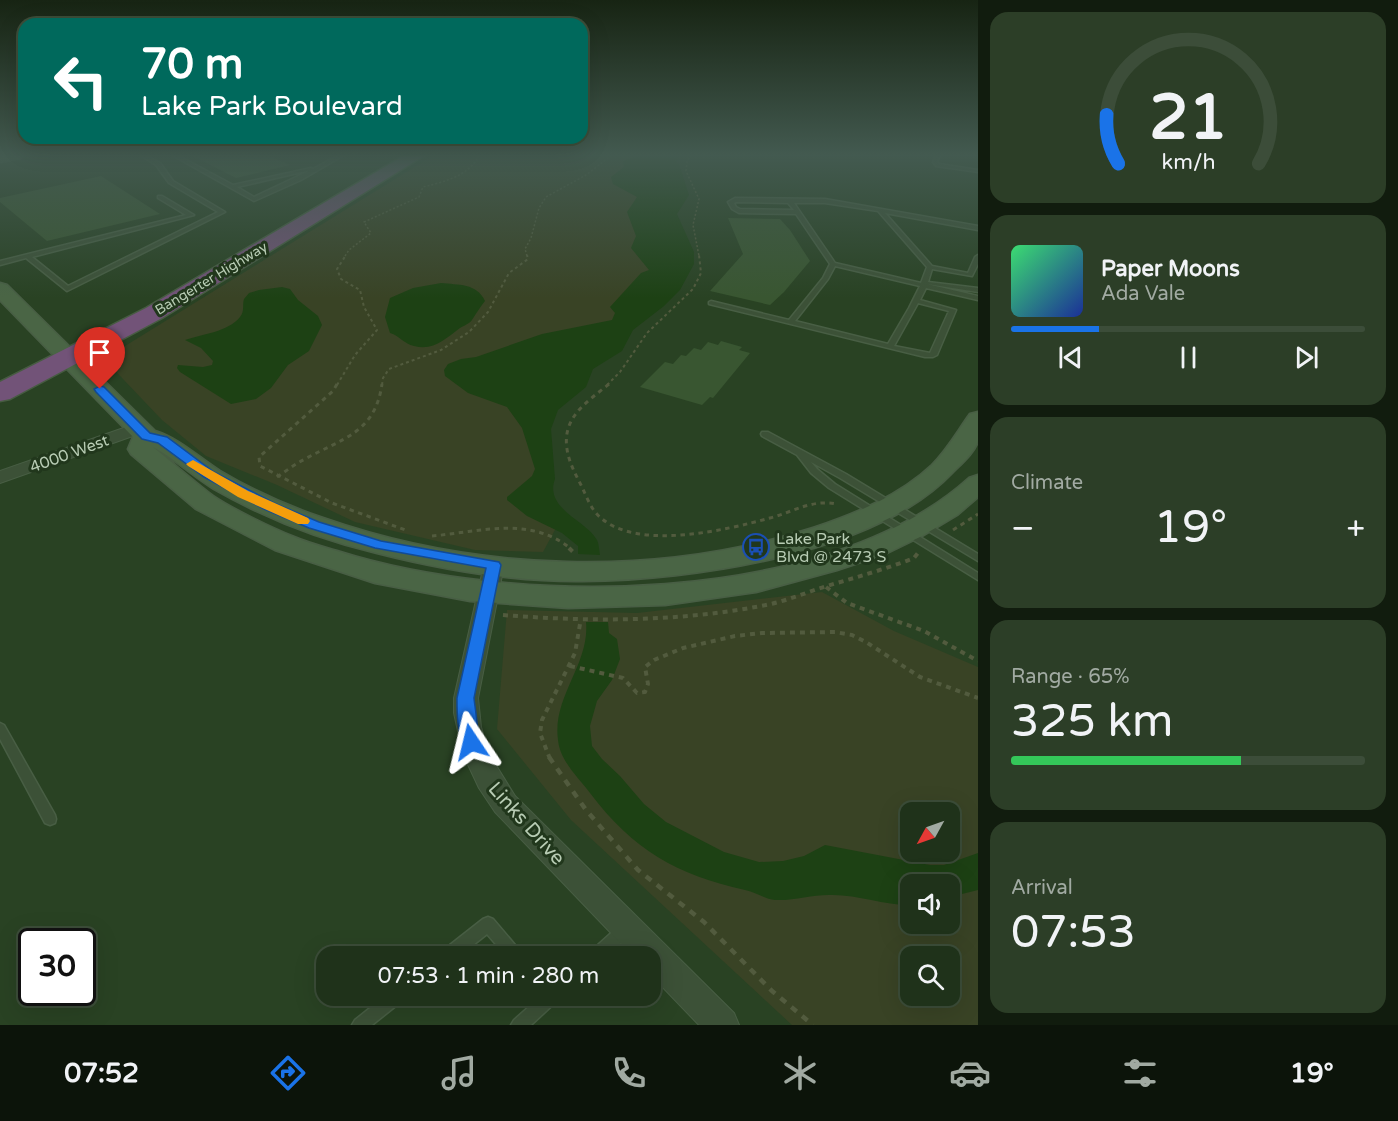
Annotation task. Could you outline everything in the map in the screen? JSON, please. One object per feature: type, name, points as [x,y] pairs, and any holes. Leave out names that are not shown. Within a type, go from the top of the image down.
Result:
[{"type":"highway","name":"Bangerter Highway","points":[[0,393],[202,262],[305,203]]},
{"type":"highway","name":"Bangerter Highway","points":[[0,369],[62,351],[154,313],[337,203]]},
{"type":"street","points":[[0,289],[142,432],[140,449],[159,469],[208,506],[256,531],[309,553],[369,571],[491,579],[608,597],[707,590],[801,573],[870,550],[916,529],[955,503],[978,483]]},
{"type":"street","points":[[491,579],[698,563],[797,543],[884,509],[923,485],[951,461],[963,447],[978,419]]},
{"type":"street","name":"4000 West","points":[[0,477],[142,432]]},
{"type":"street","name":"Links Drive","points":[[491,579],[466,698],[466,720],[480,766],[506,804],[722,1025]]},
{"type":"lane","points":[[0,263],[191,215],[170,203]]},
{"type":"lane","points":[[27,256],[67,289],[222,212],[206,203]]},
{"type":"lane","points":[[731,203],[739,211],[797,212]]},
{"type":"lane","points":[[791,203],[833,264],[978,297]]},
{"type":"lane","points":[[836,203],[978,228]]},
{"type":"lane","points":[[880,210],[930,267],[970,275],[978,257]]},
{"type":"lane","points":[[791,322],[826,278],[833,264]]},
{"type":"lane","points":[[890,347],[918,301],[930,267]]},
{"type":"lane","points":[[925,284],[940,283],[978,290]]},
{"type":"lane","points":[[711,303],[890,347],[933,355],[953,310],[918,301]]},
{"type":"lane","points":[[765,434],[843,476],[884,509],[916,529],[978,558]]},
{"type":"lane","points":[[801,455],[822,479],[884,509],[916,529],[978,577]]},
{"type":"lane","points":[[0,728],[50,819]]},
{"type":"lane","points":[[460,946],[488,924],[507,946]]},
{"type":"lane","points":[[607,946],[627,928]]},
{"type":"lane","points":[[360,1025],[384,1006]]},
{"type":"lane","points":[[519,1025],[540,1006]]},
{"type":"path","points":[[406,203],[364,222],[371,234],[349,250],[336,269],[341,279],[360,290],[364,307],[377,330],[355,355],[333,390],[259,457],[260,466],[306,493],[360,516],[409,531]]},
{"type":"path","points":[[277,477],[305,459],[331,448],[356,432],[372,417],[381,399],[383,378],[389,369],[441,350],[470,332],[488,312],[509,273],[528,259],[525,249],[531,242],[532,226],[543,203]]},
{"type":"path","points":[[699,203],[693,221],[693,233],[703,267],[698,282],[693,290],[648,331],[616,377],[578,409],[567,429],[565,444],[570,464],[603,520],[624,530],[660,536],[739,526],[777,517],[813,503],[825,502],[841,507]]},
{"type":"path","points":[[954,530],[978,514]]},
{"type":"path","points":[[432,536],[455,535],[498,526],[518,526],[556,540],[570,548],[574,554]]},
{"type":"path","points":[[826,586],[833,594],[851,605],[911,625],[944,640],[978,661]]},
{"type":"path","points":[[580,624],[580,643],[545,711],[539,734],[553,763],[610,842],[650,881],[709,927],[790,1009],[813,1025]]},
{"type":"path","points":[[570,666],[623,678],[638,693],[645,692],[648,684],[645,667],[664,654],[739,635],[795,634],[824,630],[861,639],[925,680],[978,698]]},
{"type":"shaded area","points":[[357,203],[671,203],[670,268],[534,420],[556,528],[543,552],[475,550],[355,522],[277,485],[206,456],[162,420],[104,359]]},
{"type":"shaded area","points":[[633,203],[684,203],[677,214],[694,252],[694,264],[680,290],[664,306],[633,330],[622,351],[593,369],[586,387],[558,410],[551,429],[555,498],[568,513],[592,533],[598,542],[600,555],[578,554],[578,546],[562,533],[527,516],[507,500],[507,497],[532,476],[535,469],[522,428],[507,407],[468,393],[445,376],[444,370],[448,364],[461,359],[476,357],[542,334],[612,320],[615,313],[610,307],[641,273],[649,270],[631,248],[636,236],[627,212]]},
{"type":"shaded area","points":[[441,283],[466,286],[482,295],[485,301],[471,321],[444,340],[428,347],[411,345],[390,333],[385,317],[390,298],[413,288]]},
{"type":"shaded area","points":[[282,287],[290,289],[298,300],[318,316],[322,325],[309,351],[288,365],[271,388],[256,399],[231,404],[180,372],[178,365],[203,367],[212,365],[213,361],[201,348],[185,340],[222,329],[235,322],[242,315],[244,299],[249,293]]},
{"type":"shaded area","points":[[822,592],[894,631],[978,667],[978,1025],[792,1025],[571,820],[497,729],[507,610],[637,613]]},
{"type":"shaded area","points":[[586,622],[608,622],[609,633],[617,639],[620,659],[612,680],[597,701],[590,726],[592,746],[644,804],[666,822],[724,852],[759,862],[783,861],[804,856],[825,845],[900,859],[900,862],[930,865],[960,862],[960,859],[978,853],[978,890],[960,894],[960,874],[900,874],[900,904],[839,895],[775,900],[698,877],[658,857],[640,845],[606,813],[570,768],[559,748],[560,709],[586,637]]},
{"type":"building","points":[[1,203],[143,203],[160,214],[47,241]]},
{"type":"building","points":[[728,218],[780,219],[810,261],[770,305],[710,291],[743,254]]},
{"type":"building","points":[[721,341],[742,347],[739,350],[750,353],[713,398],[710,397],[702,405],[640,387],[665,362],[673,364],[681,355],[686,356],[694,348],[701,350],[708,342],[718,345]]},
{"type":"slow traffic","points":[[193,464],[231,488],[303,521]]},
{"type":"place","name":"Lake Park Blvd @ 2473 S","points":[[756,547]]},
{"type":"route","points":[[100,389],[146,436],[163,440],[209,475],[269,506],[314,525],[380,545],[415,553],[494,565],[466,698],[466,720],[471,742]]}]
